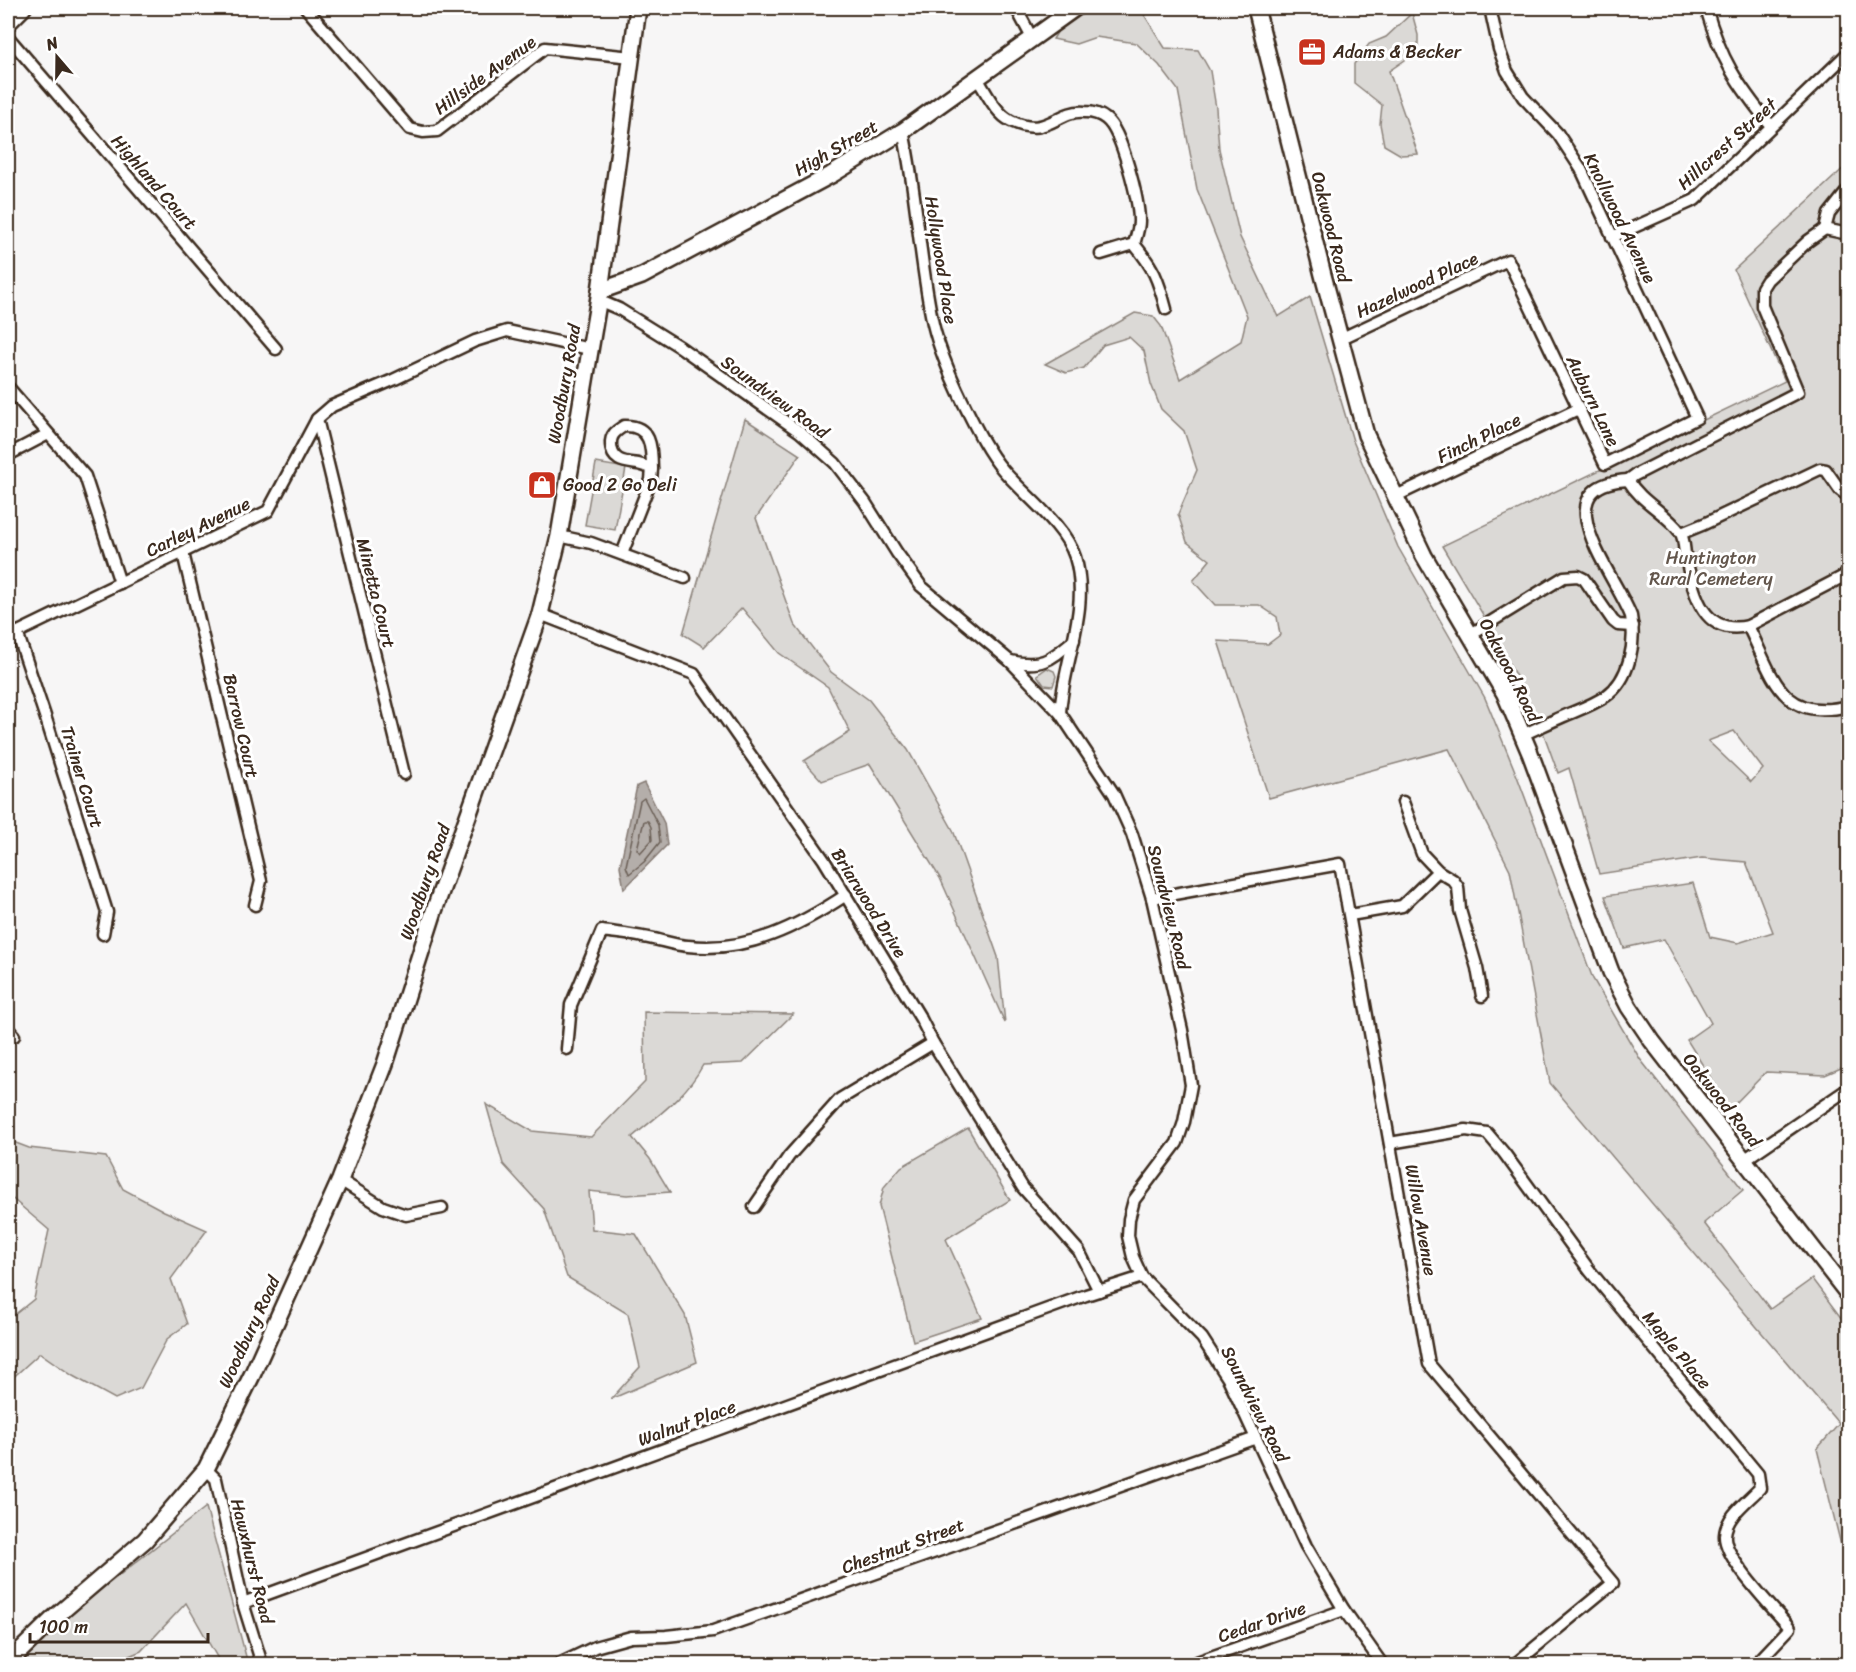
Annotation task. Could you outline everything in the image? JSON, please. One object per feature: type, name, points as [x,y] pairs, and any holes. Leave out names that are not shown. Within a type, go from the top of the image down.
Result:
[{"type":"main road","points":[[8,23],[23,8]]},
{"type":"main road","name":"Woodbury Road","points":[[11,1665],[19,1652],[54,1618],[145,1540],[206,1469],[253,1373],[340,1180],[385,1064],[434,911],[540,614],[559,536],[599,295],[638,8]]},
{"type":"main road","name":"High Street","points":[[599,295],[642,276],[831,175],[903,131],[1074,8]]},
{"type":"main road","name":"Oakwood Road","points":[[1256,8],[1366,435],[1424,556],[1505,694],[1611,972],[1629,1007],[1652,1041],[1848,1294]]},
{"type":"street","name":"Hillside Avenue","points":[[306,8],[410,129],[423,132],[437,130],[455,119],[546,48],[632,57]]},
{"type":"street","points":[[1016,8],[1032,38]]},
{"type":"street","name":"Knollwood Avenue","points":[[1490,8],[1499,49],[1507,71],[1523,97],[1557,134],[1581,169],[1697,418]]},
{"type":"street","points":[[1706,8],[1715,39],[1738,85],[1771,126]]},
{"type":"street","name":"Highland Court","points":[[8,37],[276,349]]},
{"type":"street","name":"Hillcrest Street","points":[[1612,237],[1695,200],[1848,52]]},
{"type":"street","points":[[977,78],[1000,111],[1010,121],[1033,128],[1082,111],[1106,118],[1120,138],[1136,196],[1140,223],[1134,244]]},
{"type":"street","name":"Hollywood Place","points":[[903,131],[909,157],[926,285],[934,326],[961,397],[981,436],[1002,468],[1059,528],[1075,555],[1081,583],[1074,639],[1062,690],[1060,713]]},
{"type":"street","points":[[1522,735],[1592,705],[1608,695],[1625,674],[1632,651],[1633,626],[1628,607],[1597,549],[1586,521],[1585,511],[1590,495],[1603,484],[1628,480],[1801,390],[1765,317],[1761,297],[1762,288],[1767,280],[1808,241],[1825,229],[1830,214],[1848,190]]},
{"type":"street","points":[[1825,229],[1848,234]]},
{"type":"street","points":[[1101,254],[1134,244]]},
{"type":"street","points":[[1134,244],[1150,263],[1166,309]]},
{"type":"street","name":"Hazelwood Place","points":[[1340,339],[1508,260]]},
{"type":"street","name":"Auburn Lane","points":[[1508,260],[1605,464],[1697,418]]},
{"type":"street","name":"Soundview Road","points":[[599,295],[680,347],[800,432],[835,463],[865,502],[921,586],[1010,661],[1060,713],[1114,794],[1132,834],[1152,898],[1182,1030],[1191,1085],[1184,1122],[1177,1143],[1134,1200],[1129,1219],[1128,1236],[1133,1257],[1142,1277],[1202,1338],[1228,1380],[1306,1546],[1344,1610],[1382,1665]]},
{"type":"street","name":"Carley Avenue","points":[[12,634],[268,511],[317,419],[332,406],[475,341],[507,331],[590,350]]},
{"type":"street","points":[[8,387],[85,476],[120,583]]},
{"type":"street","name":"Finch Place","points":[[1394,497],[1578,409]]},
{"type":"street","name":"Minetta Court","points":[[317,419],[404,774]]},
{"type":"street","points":[[622,554],[651,480],[652,469],[652,451],[643,431],[635,426],[624,426],[615,432],[610,448],[615,457],[627,464],[639,464],[652,469]]},
{"type":"street","points":[[8,455],[48,434]]},
{"type":"street","points":[[1682,533],[1704,525],[1826,466],[1840,490],[1848,496]]},
{"type":"street","points":[[1628,480],[1642,498],[1682,533],[1693,589],[1702,609],[1714,621],[1725,627],[1748,626],[1848,574]]},
{"type":"street","points":[[559,536],[591,543],[685,579]]},
{"type":"street","name":"Barrow Court","points":[[183,553],[261,881],[255,905]]},
{"type":"street","points":[[1471,634],[1534,594],[1572,575],[1584,579],[1613,621],[1618,625],[1633,626]]},
{"type":"street","name":"Briarwood Drive","points":[[540,614],[694,674],[824,860],[1023,1188],[1079,1251],[1100,1291]]},
{"type":"street","points":[[1748,626],[1777,685],[1792,701],[1809,709],[1821,710],[1848,706]]},
{"type":"street","name":"Trainer Court","points":[[12,634],[47,722],[107,912],[103,934]]},
{"type":"street","points":[[1010,661],[1030,665],[1053,657],[1074,639]]},
{"type":"street","points":[[1403,802],[1422,854],[1458,887],[1460,910],[1477,968],[1482,996]]},
{"type":"street","name":"Willow Avenue","points":[[1152,898],[1340,864],[1429,1364],[1613,1583],[1515,1665]]},
{"type":"street","points":[[1350,915],[1402,906],[1438,871]]},
{"type":"street","points":[[567,1049],[571,1005],[602,931],[688,946],[732,946],[775,935],[814,916],[846,895]]},
{"type":"street","points":[[754,1207],[789,1156],[840,1099],[933,1043]]},
{"type":"street","points":[[1744,1160],[1848,1089]]},
{"type":"street","name":"Maple Place","points":[[1390,1143],[1466,1130],[1487,1133],[1590,1271],[1758,1474],[1761,1488],[1731,1518],[1725,1535],[1729,1554],[1790,1628],[1756,1665]]},
{"type":"street","points":[[340,1180],[383,1208],[406,1215],[442,1208]]},
{"type":"street","name":"Walnut Place","points":[[243,1603],[1142,1277]]},
{"type":"street","name":"Chestnut Street","points":[[558,1665],[595,1647],[631,1637],[666,1636],[713,1630],[1256,1438]]},
{"type":"street","name":"Hawxhurst Road","points":[[206,1469],[216,1481],[243,1603],[262,1665]]},
{"type":"street","name":"Cedar Drive","points":[[1191,1665],[1344,1610]]},
{"type":"green space","points":[[1090,8],[1140,8],[1165,48],[1198,50],[1210,71],[1219,149],[1240,237],[1278,317],[1310,297],[1353,441],[1398,547],[1485,698],[1517,776],[1593,979],[1640,1059],[1743,1190],[1704,1223],[1770,1309],[1812,1279],[1848,1327],[1848,1567],[1817,1449],[1839,1424],[1550,1083],[1510,870],[1449,749],[1269,798],[1218,641],[1268,644],[1280,635],[1277,617],[1259,605],[1215,605],[1193,581],[1210,560],[1187,542],[1178,514],[1197,470],[1184,431],[1161,409],[1151,384],[1144,351],[1129,337],[1103,345],[1084,368],[1066,373],[1045,364],[1135,313],[1153,316],[1161,326],[1180,379],[1241,341],[1247,316],[1197,189],[1178,90],[1159,65],[1136,43],[1096,37],[1076,44],[1053,39],[1061,26]]},
{"type":"green space","points":[[1412,13],[1418,35],[1418,51],[1389,71],[1418,154],[1401,155],[1384,145],[1380,124],[1382,105],[1354,83],[1354,64],[1369,44],[1386,37]]},
{"type":"green space","name":"Huntington Rural Cemetery","points":[[1848,164],[1848,1065],[1825,1075],[1766,1072],[1730,1109],[1687,1040],[1711,1023],[1664,939],[1624,948],[1605,896],[1693,883],[1710,937],[1738,943],[1773,932],[1746,862],[1702,858],[1599,874],[1569,768],[1558,773],[1539,721],[1488,623],[1442,546],[1785,381],[1734,270]],"holes":[[[1734,731],[1763,769],[1751,782],[1708,741]]]},
{"type":"green space","points":[[745,419],[800,455],[756,518],[794,624],[831,672],[869,700],[908,750],[953,830],[998,957],[1005,1023],[940,878],[870,764],[822,781],[804,761],[850,732],[828,687],[779,653],[742,608],[704,647],[683,634]]},
{"type":"green space","points":[[596,463],[626,468],[615,530],[585,525]]},
{"type":"green space","points":[[1047,668],[1054,671],[1056,676],[1053,686],[1044,685],[1037,675]]},
{"type":"green space","points":[[644,1012],[793,1014],[743,1063],[703,1065],[681,1095],[632,1137],[650,1159],[670,1192],[627,1195],[589,1191],[592,1229],[636,1234],[685,1315],[697,1362],[611,1399],[640,1367],[628,1314],[567,1277],[544,1209],[503,1164],[486,1104],[532,1131],[591,1137],[645,1082]]},
{"type":"green space","points":[[968,1128],[1010,1200],[946,1239],[982,1318],[913,1341],[879,1206],[884,1187],[901,1167]]},
{"type":"green space","points":[[8,1140],[29,1148],[106,1157],[123,1189],[207,1230],[171,1279],[187,1324],[167,1339],[141,1388],[115,1399],[73,1376],[40,1353],[8,1382],[8,1320],[34,1299],[49,1230],[8,1195]]},
{"type":"green space","points":[[206,1507],[248,1664],[221,1664],[186,1603],[141,1651],[110,1664],[17,1664],[23,1651]]},
{"type":"water","points":[[644,783],[664,823],[667,845],[624,889],[620,866],[637,786]]},
{"type":"place","name":"Adams & Becker","points":[[1312,52]]},
{"type":"place","name":"Good 2 Go Deli","points":[[542,485]]}]
